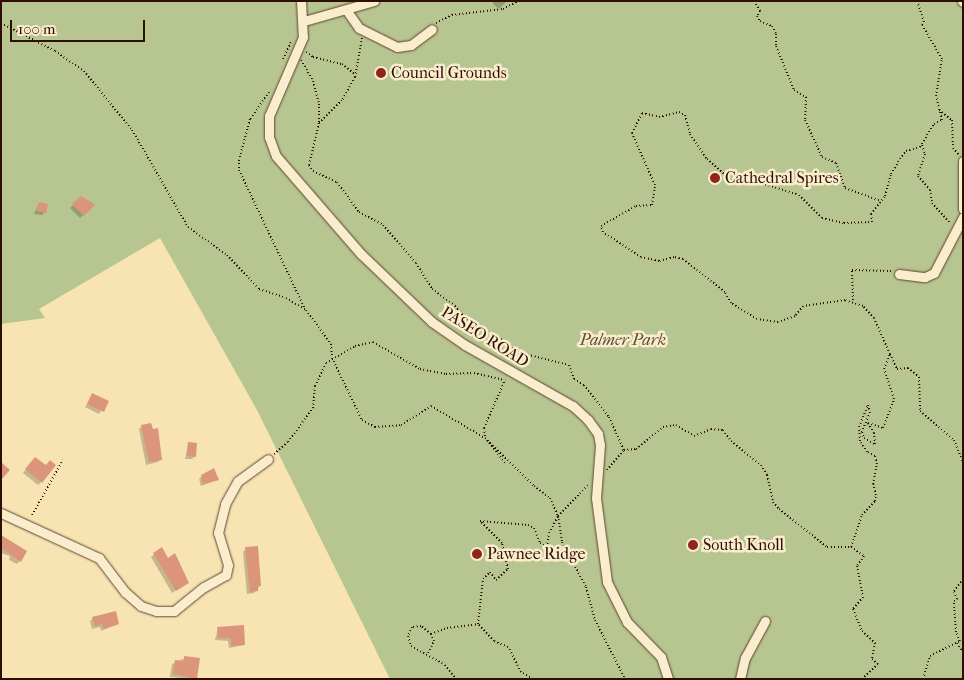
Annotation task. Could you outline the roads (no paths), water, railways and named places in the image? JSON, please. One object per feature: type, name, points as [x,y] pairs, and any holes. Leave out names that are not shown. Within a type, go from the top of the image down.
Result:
[{"type":"street","name":"PASEO ROAD","points":[[301,1],[304,21],[298,52],[269,116],[268,130],[271,146],[285,170],[394,288],[432,322],[509,370],[573,406],[588,420],[598,434],[598,521],[606,582],[627,622],[661,657],[668,679]]},
{"type":"street","points":[[304,21],[347,11],[374,1]]},
{"type":"street","points":[[347,11],[363,30],[397,47],[411,45],[432,29]]},
{"type":"street","points":[[960,158],[963,209]]},
{"type":"street","points":[[899,274],[925,277],[934,273],[963,217]]},
{"type":"street","points":[[1,512],[99,558],[124,592],[140,606],[156,611],[174,610],[204,587],[226,575],[228,565],[218,533],[227,498],[242,477],[268,459]]},
{"type":"street","points":[[740,679],[745,658],[765,621]]},
{"type":"place","name":"Council Grounds","points":[[381,73]]},
{"type":"place","name":"Cathedral Spires","points":[[715,178]]},
{"type":"place","name":"South Knoll","points":[[693,545]]},
{"type":"place","name":"Pawnee Ridge","points":[[477,554]]},
{"type":"park label","name":"Palmer Park","points":[[623,340]]}]
